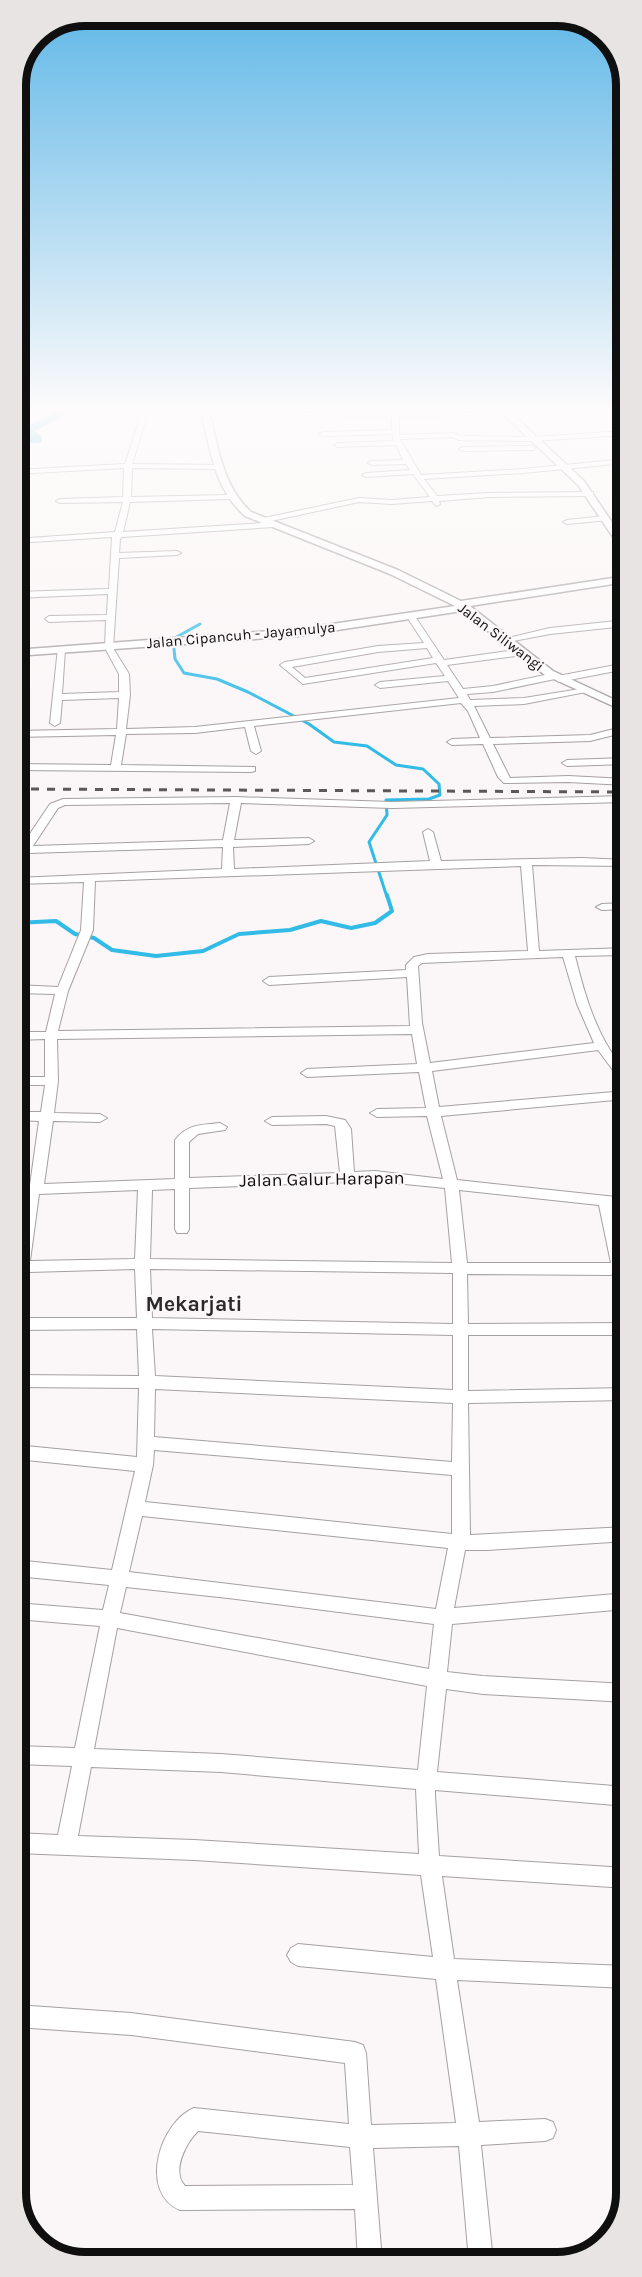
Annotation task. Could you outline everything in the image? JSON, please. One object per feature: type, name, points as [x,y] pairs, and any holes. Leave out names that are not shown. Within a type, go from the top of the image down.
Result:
[{"type":"street","points":[[115,769],[121,734],[124,674],[109,648],[114,556],[122,518]]},
{"type":"street","name":"Jalan Siliwangi","points":[[259,518],[394,572],[463,606],[556,677],[616,704]]},
{"type":"street","points":[[26,542],[117,537],[267,523],[286,518]]},
{"type":"street","points":[[567,522],[603,518]]},
{"type":"street","points":[[605,518],[616,533]]},
{"type":"street","points":[[114,556],[177,553]]},
{"type":"street","name":"Jalan Cipancuh - Jayamulya","points":[[26,652],[180,642],[411,617],[616,581]]},
{"type":"street","points":[[26,595],[113,591]]},
{"type":"street","points":[[49,620],[111,617]]},
{"type":"street","points":[[411,617],[463,698],[487,740],[503,777],[508,781],[568,779],[616,781]]},
{"type":"street","points":[[508,639],[550,631],[616,624]]},
{"type":"street","points":[[431,645],[378,649],[285,665],[303,681],[523,652]]},
{"type":"street","points":[[55,723],[61,650]]},
{"type":"street","points":[[26,734],[121,734],[249,724],[463,698],[556,677],[616,668]]},
{"type":"street","points":[[380,685],[449,678]]},
{"type":"street","points":[[463,698],[524,701],[583,690]]},
{"type":"street","points":[[58,697],[124,695]]},
{"type":"street","points":[[249,724],[256,751]]},
{"type":"street","points":[[452,742],[590,738],[616,732]]},
{"type":"street","points":[[567,763],[616,761]]},
{"type":"street","points":[[26,767],[251,769]]},
{"type":"street","points":[[26,847],[54,806],[59,803],[236,800],[387,805],[616,799]]},
{"type":"street","points":[[228,874],[228,844],[236,800]]},
{"type":"street","points":[[428,832],[436,864]]},
{"type":"street","points":[[26,850],[309,841]]},
{"type":"street","points":[[526,863],[534,955]]},
{"type":"street","points":[[26,881],[436,864],[616,863]]},
{"type":"street","points":[[26,1231],[52,1081],[51,1036],[62,991],[82,947],[87,930],[90,879]]},
{"type":"street","points":[[602,907],[616,906]]},
{"type":"street","points":[[480,2252],[468,2134],[430,1866],[426,1779],[444,1616],[460,1542],[460,1268],[451,1183],[432,1112],[417,1030],[413,963],[428,958],[616,952]]},
{"type":"street","points":[[568,954],[581,1000],[601,1046],[616,1065]]},
{"type":"street","points":[[269,981],[413,974]]},
{"type":"street","points":[[26,989],[62,991]]},
{"type":"street","points":[[26,1036],[417,1030]]},
{"type":"street","points":[[307,1073],[425,1068],[601,1046]]},
{"type":"street","points":[[26,1081],[52,1081]]},
{"type":"street","points":[[377,1113],[432,1112],[616,1096]]},
{"type":"street","points":[[26,1116],[100,1118]]},
{"type":"street","points":[[272,1121],[326,1120],[340,1123],[344,1128],[347,1175]]},
{"type":"street","points":[[182,1229],[181,1183],[184,1136],[194,1130],[220,1126]]},
{"type":"street","name":"Jalan Galur Harapan","points":[[26,1189],[347,1175],[396,1177],[616,1202]]},
{"type":"street","points":[[66,1846],[110,1619],[145,1465],[147,1382],[142,1264],[145,1185]]},
{"type":"street","points":[[605,1201],[616,1253]]},
{"type":"street","points":[[26,1267],[142,1264],[615,1269],[616,1267]]},
{"type":"street","points":[[26,1324],[459,1328],[533,1331],[616,1329]]},
{"type":"street","points":[[26,1381],[147,1382],[459,1397],[616,1394]]},
{"type":"street","points":[[147,1443],[460,1469]]},
{"type":"street","points":[[26,1453],[145,1465]]},
{"type":"street","points":[[135,1508],[460,1542],[487,1543],[616,1535]]},
{"type":"street","points":[[26,1569],[119,1581],[228,1590],[429,1617],[616,1602]]},
{"type":"street","points":[[26,1612],[110,1619],[436,1679],[483,1685],[616,1692]]},
{"type":"street","points":[[26,1755],[221,1763],[616,1796]]},
{"type":"street","points":[[26,1844],[173,1848],[616,1877]]},
{"type":"street","points":[[298,1955],[445,1969],[616,1977]]},
{"type":"street","points":[[26,2017],[131,2024],[355,2053],[369,2252]]},
{"type":"street","points":[[366,2197],[180,2198],[173,2193],[169,2175],[172,2149],[182,2130],[195,2119],[230,2122],[251,2127],[362,2136],[545,2130]]},
{"type":"waterway","points":[[200,624],[173,639],[175,659],[184,673],[217,679],[248,692],[309,724],[334,742],[367,746],[396,765],[423,769],[439,784],[440,795],[429,799],[386,800],[387,815],[369,842],[387,897]]},
{"type":"waterway","points":[[26,922],[56,921],[75,934],[94,938],[112,950],[156,956],[203,951],[239,934],[290,930],[321,921],[351,928],[375,923],[392,911],[387,895]]},
{"type":"railway","points":[[26,789],[616,792]]},
{"type":"district","name":"Mekarjati","points":[[194,1304]]}]
